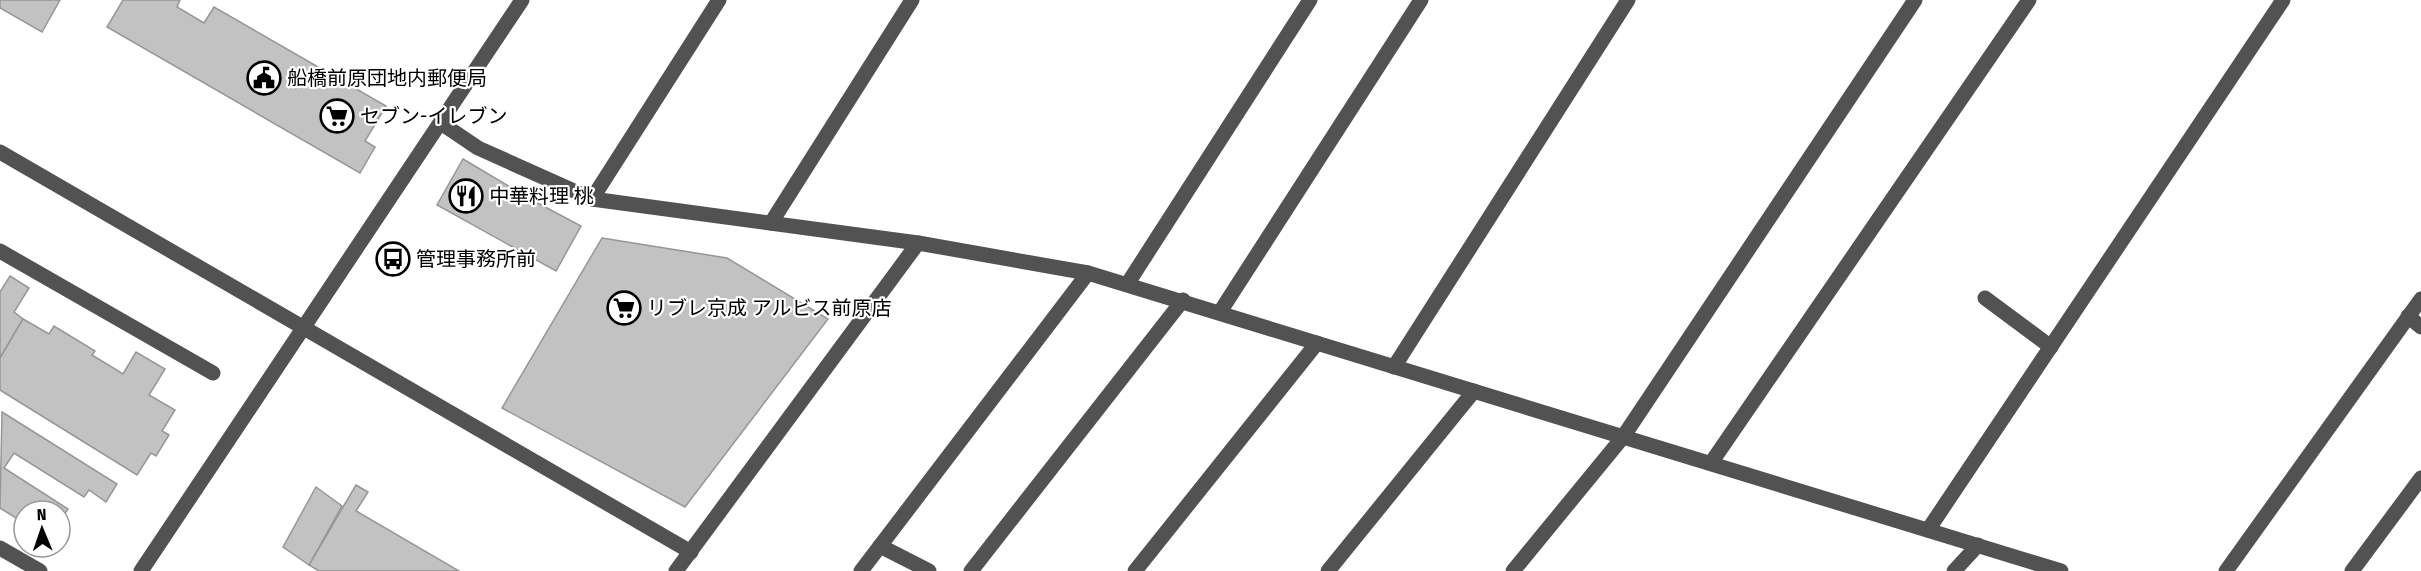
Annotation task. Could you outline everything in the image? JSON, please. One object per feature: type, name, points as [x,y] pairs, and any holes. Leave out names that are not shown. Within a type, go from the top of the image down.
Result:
[{"type":"street","points":[[141,571],[522,0]]},
{"type":"street","points":[[592,199],[719,0]]},
{"type":"street","points":[[771,223],[912,0]]},
{"type":"street","points":[[1128,283],[1310,0]]},
{"type":"street","points":[[1220,312],[1421,0]]},
{"type":"street","points":[[1394,367],[1628,0]]},
{"type":"street","points":[[1513,571],[1623,437],[1915,0]]},
{"type":"street","points":[[1710,463],[2029,0]]},
{"type":"street","points":[[1928,530],[2283,0]]},
{"type":"street","points":[[441,123],[478,148],[592,199],[918,243],[1088,273],[1128,283],[1394,367],[2061,571]]},
{"type":"street","points":[[0,152],[691,552]]},
{"type":"street","points":[[676,571],[918,243]]},
{"type":"street","points":[[0,251],[213,373]]},
{"type":"street","points":[[861,571],[1088,273]]},
{"type":"street","points":[[1985,298],[2050,347]]},
{"type":"street","points":[[2226,571],[2421,299]]},
{"type":"street","points":[[971,571],[1183,300]]},
{"type":"street","points":[[2408,316],[2421,327]]},
{"type":"street","points":[[1135,571],[1317,343]]},
{"type":"street","points":[[1328,571],[1474,391]]},
{"type":"street","points":[[2352,571],[2421,478]]},
{"type":"street","points":[[1954,571],[1978,545]]},
{"type":"street","points":[[880,546],[929,571]]},
{"type":"street","points":[[0,548],[40,571]]},
{"type":"building","points":[[0,0],[60,0],[42,32],[0,8]]},
{"type":"building","points":[[123,0],[180,0],[177,7],[204,23],[214,7],[386,106],[365,141],[375,147],[360,173],[107,27]]},
{"type":"building","points":[[463,159],[581,226],[556,271],[437,205]]},
{"type":"building","points":[[602,238],[727,258],[828,319],[685,507],[502,408]]},
{"type":"building","points":[[10,276],[29,288],[14,312],[23,319],[0,358],[0,292]]},
{"type":"building","points":[[23,319],[49,334],[54,326],[95,351],[92,355],[123,374],[136,352],[165,369],[149,395],[175,410],[162,431],[169,435],[156,456],[151,453],[137,475],[0,390],[0,358]]},
{"type":"building","points":[[2,412],[117,484],[106,502],[89,490],[84,497],[14,453],[4,468],[52,499],[12,499],[12,516],[0,508]]},
{"type":"building","points":[[356,485],[368,492],[356,511],[459,571],[319,571],[309,565]]},
{"type":"building","points":[[316,487],[342,506],[309,565],[283,547]]},
{"type":"place","name":"船橋前原団地内郵便局","points":[[264,78]]},
{"type":"place","name":"セブン-イレブン","points":[[337,116]]},
{"type":"place","name":"中華料理 桃","points":[[466,196]]},
{"type":"place","name":"管理事務所前","points":[[393,259]]},
{"type":"place","name":"リブレ京成 アルビス前原店","points":[[624,308]]}]
